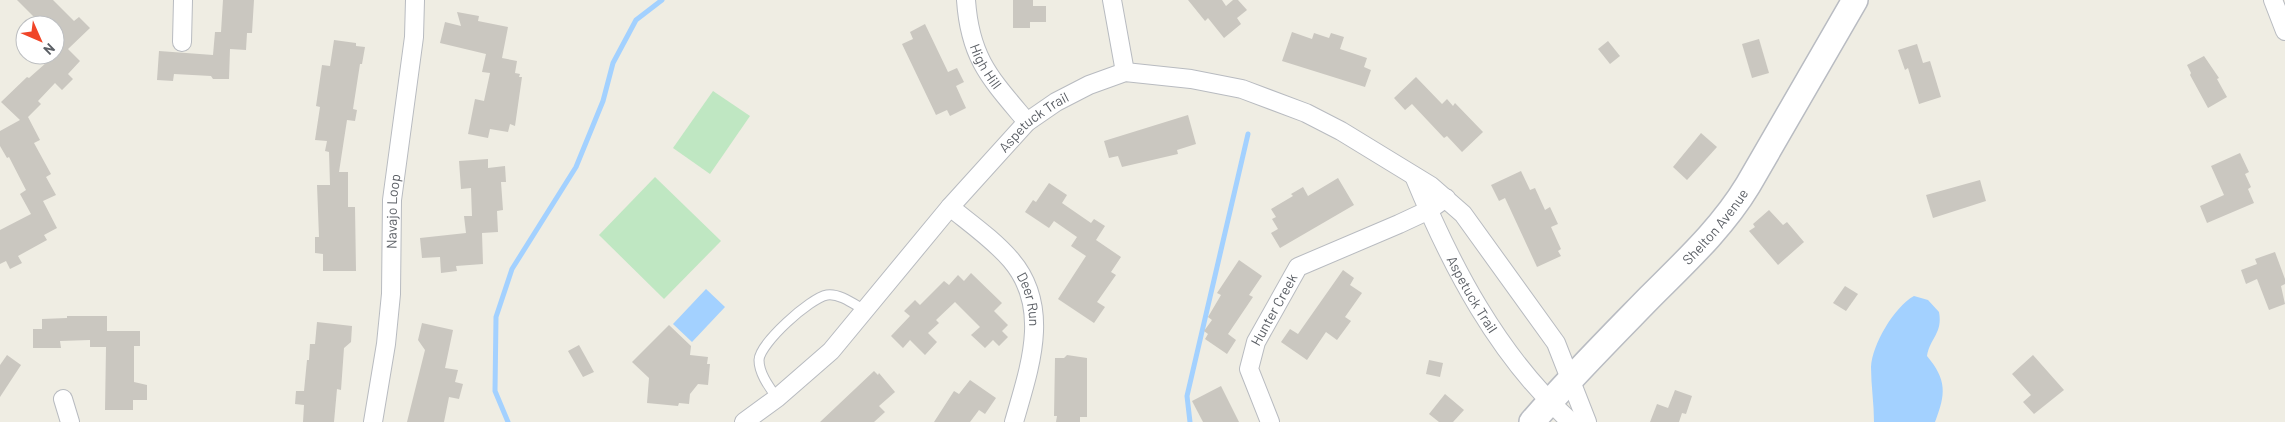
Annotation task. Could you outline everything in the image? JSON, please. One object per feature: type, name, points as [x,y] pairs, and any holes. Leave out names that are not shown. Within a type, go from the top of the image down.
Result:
[{"type":"main road","name":"Shelton Avenue","points":[[1532,422],[1570,378],[1696,251],[1731,211],[1855,0]]},
{"type":"street","points":[[182,42],[184,0]]},
{"type":"street","name":"Navajo Loop","points":[[374,422],[386,344],[391,294],[392,200],[414,37],[415,0]]},
{"type":"street","name":"High Hill","points":[[966,0],[971,40],[977,57],[985,71],[1027,122]]},
{"type":"street","points":[[1112,0],[1125,72]]},
{"type":"street","points":[[2273,0],[2285,31]]},
{"type":"street","name":"Aspetuck Trail","points":[[744,422],[777,398],[831,351],[866,311],[950,206],[1027,122],[1056,102],[1089,85],[1125,72],[1209,81],[1242,89],[1306,113],[1414,176],[1446,198],[1463,214],[1556,343],[1587,422]]},
{"type":"street","name":"Aspetuck Trail","points":[[1414,176],[1481,313],[1509,353],[1549,402],[1570,422]]},
{"type":"street","name":"Hunter Creek","points":[[1270,422],[1249,369],[1256,342],[1298,267],[1429,210],[1446,198]]},
{"type":"street","name":"Deer Run","points":[[950,206],[1005,254],[1020,273],[1032,296],[1035,311],[1032,344],[1024,388],[1014,422]]},
{"type":"street","points":[[63,399],[70,422]]},
{"type":"lane","points":[[777,398],[766,382],[759,360],[763,348],[806,306],[829,294],[842,298],[866,311]]},
{"type":"green space","points":[[713,91],[750,116],[710,174],[673,148]]},
{"type":"green space","points":[[655,177],[721,241],[664,299],[599,235]]},
{"type":"water","points":[[706,289],[725,307],[692,342],[673,324]]},
{"type":"water","points":[[1914,296],[1928,300],[1939,312],[1938,330],[1927,356],[1938,372],[1943,387],[1939,412],[1935,422],[1874,422],[1871,367],[1875,348],[1892,317],[1906,301]]},
{"type":"building","points":[[17,0],[53,0],[74,21],[79,17],[90,28],[68,49],[80,61],[68,74],[73,79],[62,90],[55,83],[38,101],[41,104],[28,117],[40,140],[34,143],[51,174],[46,177],[56,195],[43,201],[57,228],[44,235],[47,240],[18,256],[22,263],[10,269],[6,261],[0,264],[0,230],[31,214],[20,194],[26,190],[9,157],[7,158],[0,146],[0,131],[20,120],[1,102],[27,77],[29,78],[44,65],[65,65],[65,15],[32,15]]},
{"type":"building","points":[[223,0],[254,0],[252,33],[247,33],[246,50],[230,49],[229,79],[174,74],[173,81],[157,80],[159,51],[213,55],[215,32],[221,32]]},
{"type":"building","points":[[1013,0],[1033,0],[1033,6],[1046,6],[1046,22],[1030,22],[1030,28],[1013,28]]},
{"type":"building","points":[[1188,0],[1222,0],[1226,6],[1233,0],[1238,0],[1247,10],[1237,18],[1241,24],[1224,38],[1208,18],[1205,21]]},
{"type":"building","points":[[457,12],[479,16],[478,21],[508,27],[502,58],[517,61],[515,73],[520,74],[519,77],[522,77],[515,126],[510,124],[508,132],[490,129],[488,138],[468,134],[475,99],[484,101],[490,73],[482,72],[486,54],[440,43],[445,22],[461,26]]},
{"type":"building","points":[[925,24],[948,72],[957,68],[964,82],[956,86],[966,108],[950,116],[947,110],[936,115],[902,44],[913,39],[910,32]]},
{"type":"building","points":[[1292,32],[1312,39],[1314,33],[1329,38],[1331,33],[1344,37],[1340,49],[1367,58],[1364,67],[1371,70],[1365,87],[1282,61]]},
{"type":"building","points":[[1759,39],[1769,73],[1752,78],[1742,44]]},
{"type":"building","points":[[334,40],[356,43],[356,46],[365,47],[362,64],[360,64],[353,109],[357,110],[355,121],[347,120],[339,172],[348,172],[348,207],[355,207],[356,271],[323,271],[323,254],[315,253],[315,237],[319,237],[317,185],[330,185],[329,152],[325,151],[327,141],[315,140],[320,107],[316,106],[322,65],[330,66]]},
{"type":"building","points":[[1608,41],[1620,56],[1610,64],[1598,49]]},
{"type":"building","points":[[1917,44],[1923,63],[1930,61],[1941,97],[1919,104],[1908,68],[1905,70],[1898,50]]},
{"type":"building","points":[[2204,56],[2219,78],[2217,79],[2227,97],[2208,108],[2190,75],[2191,73],[2187,65]]},
{"type":"building","points":[[1416,77],[1442,104],[1447,99],[1453,106],[1455,103],[1483,132],[1462,152],[1447,136],[1444,138],[1412,104],[1405,110],[1394,98]]},
{"type":"building","points":[[1188,115],[1196,144],[1177,150],[1178,154],[1122,167],[1118,156],[1109,158],[1104,141]]},
{"type":"building","points":[[1701,133],[1717,147],[1687,180],[1673,167]]},
{"type":"building","points":[[2240,153],[2249,172],[2245,174],[2251,187],[2248,189],[2254,203],[2207,223],[2200,206],[2224,195],[2211,166]]},
{"type":"building","points":[[488,159],[488,168],[505,166],[506,182],[501,182],[503,210],[497,211],[498,232],[482,233],[483,264],[456,266],[457,271],[441,273],[440,257],[422,258],[420,238],[466,233],[464,216],[472,216],[471,188],[461,189],[459,161]]},
{"type":"building","points":[[1521,171],[1530,190],[1535,188],[1545,210],[1550,207],[1558,224],[1551,227],[1561,249],[1558,251],[1561,256],[1537,267],[1505,198],[1499,201],[1491,185]]},
{"type":"building","points":[[1338,178],[1354,205],[1280,248],[1271,233],[1278,229],[1272,219],[1276,217],[1271,209],[1293,196],[1291,194],[1303,187],[1308,196]]},
{"type":"building","points":[[1980,180],[1986,201],[1933,218],[1926,195]]},
{"type":"building","points":[[1049,183],[1067,195],[1062,203],[1091,223],[1094,219],[1105,226],[1096,240],[1121,257],[1111,272],[1116,275],[1097,302],[1105,307],[1094,323],[1058,299],[1086,256],[1071,246],[1077,237],[1054,221],[1049,228],[1025,212],[1033,200],[1036,202]]},
{"type":"building","points":[[1769,210],[1783,225],[1787,222],[1804,242],[1778,265],[1749,231],[1755,227],[1753,224]]},
{"type":"building","points":[[2275,252],[2285,279],[2285,284],[2281,286],[2285,304],[2269,310],[2257,279],[2246,284],[2241,270],[2257,264],[2255,259]]},
{"type":"building","points":[[1239,260],[1262,276],[1249,295],[1253,297],[1228,334],[1236,340],[1227,354],[1205,339],[1208,334],[1204,331],[1212,320],[1208,317],[1221,295],[1217,293]]},
{"type":"building","points":[[1343,270],[1354,278],[1350,285],[1362,293],[1345,317],[1351,321],[1337,340],[1326,332],[1307,360],[1281,342],[1290,329],[1298,334]]},
{"type":"building","points":[[971,273],[1002,303],[994,311],[1008,325],[1002,331],[1008,337],[999,346],[993,340],[985,348],[971,335],[980,327],[955,302],[936,320],[939,323],[928,333],[937,342],[925,355],[910,340],[903,348],[891,336],[910,316],[904,311],[915,300],[920,305],[944,281],[949,285],[958,275],[964,281]]},
{"type":"building","points":[[1845,286],[1858,294],[1846,311],[1833,303]]},
{"type":"building","points":[[67,316],[107,316],[107,331],[140,331],[140,346],[134,346],[134,382],[147,385],[147,400],[133,400],[133,410],[105,410],[106,347],[90,347],[90,340],[60,341],[61,348],[33,348],[33,329],[42,329],[42,319],[67,318]]},
{"type":"building","points":[[317,322],[352,326],[351,342],[344,348],[341,390],[337,389],[334,422],[303,422],[304,405],[295,404],[296,391],[304,391],[310,344],[315,344]]},
{"type":"building","points":[[422,323],[453,330],[445,368],[458,370],[455,382],[463,384],[459,399],[449,397],[444,422],[407,422],[425,350],[418,340]]},
{"type":"building","points":[[669,325],[691,346],[690,355],[708,357],[707,364],[710,364],[708,385],[698,384],[690,394],[689,404],[679,403],[678,406],[647,403],[649,378],[632,362]]},
{"type":"building","points":[[579,345],[594,372],[583,377],[568,351]]},
{"type":"building","points":[[7,355],[21,365],[0,397],[0,365]]},
{"type":"building","points":[[1067,355],[1087,358],[1087,417],[1080,417],[1080,422],[1056,422],[1057,416],[1054,416],[1055,358],[1064,358]]},
{"type":"building","points":[[2033,355],[2064,390],[2034,414],[2023,402],[2031,395],[2012,374]]},
{"type":"building","points":[[1429,360],[1443,363],[1440,377],[1426,374]]},
{"type":"building","points":[[874,371],[878,375],[879,373],[895,392],[879,406],[885,412],[874,422],[820,422]]},
{"type":"building","points":[[970,380],[996,398],[985,414],[979,410],[970,422],[934,422],[954,391],[959,394]]},
{"type":"building","points":[[1221,386],[1239,422],[1203,422],[1192,401]]},
{"type":"building","points":[[1675,390],[1692,396],[1686,414],[1682,413],[1679,422],[1650,422],[1657,404],[1668,408]]},
{"type":"building","points":[[1445,394],[1464,410],[1453,422],[1439,422],[1429,414]]},
{"type":"waterway","points":[[508,422],[495,391],[496,317],[512,269],[576,167],[603,101],[613,63],[636,20],[662,0]]},
{"type":"waterway","points":[[1190,422],[1187,396],[1248,134]]}]
